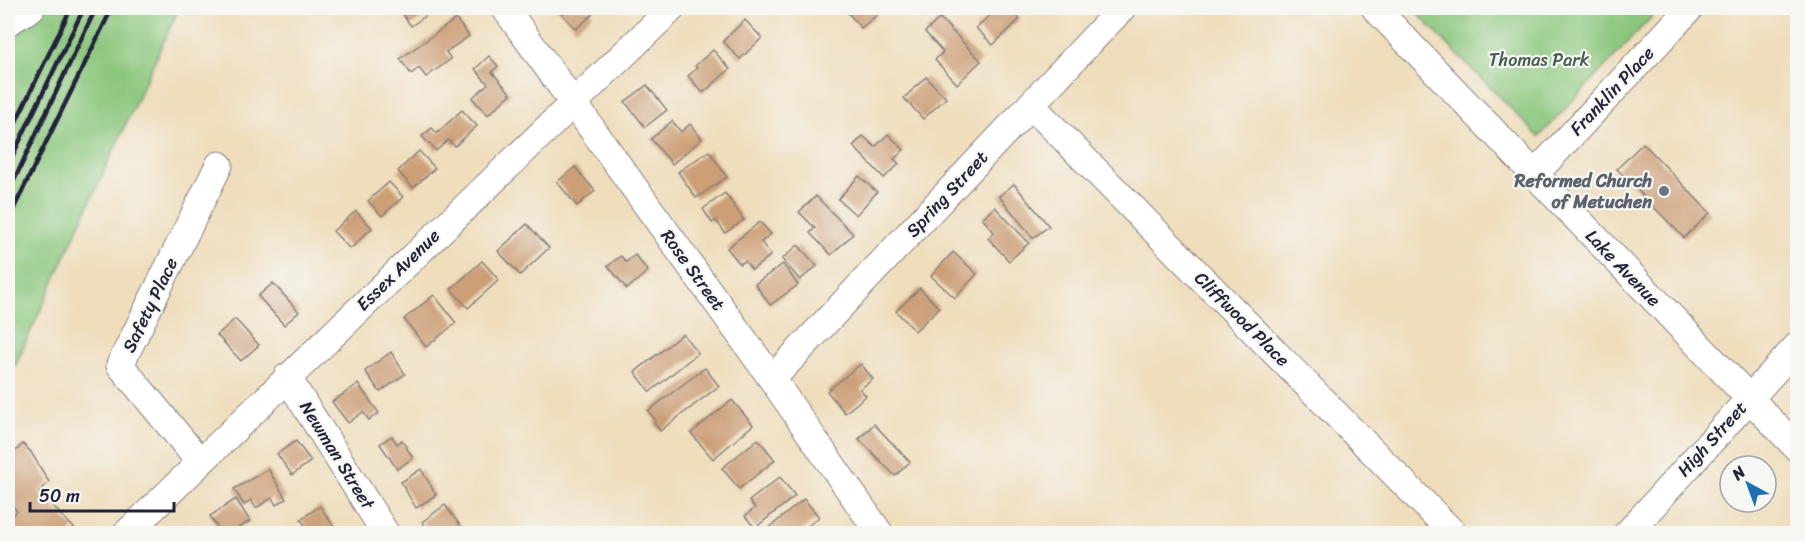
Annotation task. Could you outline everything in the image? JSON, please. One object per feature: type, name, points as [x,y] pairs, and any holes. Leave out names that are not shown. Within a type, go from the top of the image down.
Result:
[{"type":"street","points":[[8,22],[31,8]]},
{"type":"street","name":"Rose Street","points":[[504,8],[772,379],[880,534]]},
{"type":"street","name":"Essex Avenue","points":[[131,532],[287,377],[672,8]]},
{"type":"street","name":"Spring Street","points":[[772,379],[1122,8]]},
{"type":"street","name":"Lake Avenue","points":[[1375,8],[1797,449]]},
{"type":"street","name":"Franklin Place","points":[[1534,175],[1690,8]]},
{"type":"street","name":"Cliffwood Place","points":[[1031,105],[1454,534]]},
{"type":"street","name":"Safety Place","points":[[200,462],[120,365],[219,165]]},
{"type":"street","name":"High Street","points":[[1627,534],[1797,345]]},
{"type":"street","name":"Newman Street","points":[[287,377],[386,534]]},
{"type":"green space","points":[[8,8],[179,8],[8,381]]},
{"type":"green space","name":"Thomas Park","points":[[1412,8],[1660,8],[1539,137]]},
{"type":"building","points":[[398,8],[437,8],[411,26]]},
{"type":"building","points":[[556,8],[586,8],[593,14],[576,29]]},
{"type":"building","points":[[844,8],[871,8],[877,15],[861,28]]},
{"type":"building","points":[[984,8],[1009,8],[1020,19],[993,45],[976,28],[991,14]]},
{"type":"building","points":[[940,18],[981,61],[957,84],[935,60],[943,52],[925,32]]},
{"type":"building","points":[[456,19],[469,36],[446,52],[451,59],[426,77],[419,68],[411,74],[400,59]]},
{"type":"building","points":[[745,20],[762,38],[740,59],[723,41]]},
{"type":"building","points":[[713,50],[730,69],[703,93],[688,76],[697,68],[695,66]]},
{"type":"building","points":[[489,56],[498,66],[492,72],[511,94],[488,115],[472,98],[488,84],[475,69]]},
{"type":"building","points":[[926,77],[946,98],[923,119],[904,98]]},
{"type":"building","points":[[647,85],[667,110],[645,127],[625,102]]},
{"type":"building","points":[[462,110],[477,126],[455,146],[448,140],[436,151],[422,136],[432,128],[437,133]]},
{"type":"building","points":[[672,121],[681,132],[690,124],[702,139],[672,164],[651,139]]},
{"type":"building","points":[[888,134],[904,150],[894,159],[899,164],[884,178],[853,146],[863,136],[875,147]]},
{"type":"building","name":"Reformed Church of Metuchen","points":[[1643,143],[1710,213],[1684,238],[1617,169]]},
{"type":"building","points":[[419,151],[435,168],[413,188],[398,171]]},
{"type":"building","points":[[709,151],[727,177],[696,198],[678,172]]},
{"type":"building","points":[[575,167],[595,191],[577,206],[557,182]]},
{"type":"building","points":[[859,176],[877,192],[856,215],[838,199]]},
{"type":"building","points":[[389,182],[403,197],[382,216],[368,201]]},
{"type":"building","points":[[1014,184],[1049,226],[1033,238],[999,196]]},
{"type":"building","points":[[725,193],[744,220],[725,233],[716,220],[712,223],[703,209]]},
{"type":"building","points":[[816,196],[853,234],[831,255],[810,233],[815,228],[799,212]]},
{"type":"building","points":[[995,207],[1029,243],[1009,261],[988,238],[994,232],[982,218]]},
{"type":"building","points":[[356,211],[372,228],[350,249],[333,231]]},
{"type":"building","points":[[760,222],[771,234],[761,242],[771,255],[752,270],[745,261],[740,264],[727,248]]},
{"type":"building","points":[[527,224],[549,248],[520,275],[498,251]]},
{"type":"building","points":[[798,245],[817,266],[800,280],[782,259]]},
{"type":"building","points":[[953,252],[977,274],[955,298],[931,276]]},
{"type":"building","points":[[635,255],[648,271],[627,289],[608,266],[621,256],[626,262]]},
{"type":"building","points":[[482,261],[499,280],[468,308],[451,289]]},
{"type":"building","points":[[783,264],[798,285],[770,305],[755,284]]},
{"type":"building","points":[[273,283],[299,312],[284,325],[258,296]]},
{"type":"building","points":[[920,288],[939,308],[915,331],[896,311]]},
{"type":"building","points":[[434,295],[456,323],[426,347],[404,319]]},
{"type":"building","points":[[235,319],[259,345],[241,361],[217,335]]},
{"type":"building","points":[[683,334],[698,353],[650,392],[635,372]]},
{"type":"building","points":[[391,352],[405,374],[380,392],[365,371]]},
{"type":"building","points":[[861,364],[873,379],[860,389],[866,396],[845,413],[827,391]]},
{"type":"building","points":[[705,368],[719,386],[660,431],[648,411]]},
{"type":"building","points":[[358,384],[379,413],[369,420],[363,412],[348,423],[332,402]]},
{"type":"building","points":[[732,400],[753,425],[713,459],[691,433]]},
{"type":"building","points":[[874,424],[910,462],[895,476],[859,439]]},
{"type":"building","points":[[392,436],[397,444],[402,440],[413,458],[397,469],[380,444]]},
{"type":"building","points":[[758,439],[775,460],[739,489],[722,468]]},
{"type":"building","points":[[296,441],[311,461],[292,475],[277,454]]},
{"type":"building","points":[[23,444],[31,452],[49,482],[39,492],[74,528],[69,534],[8,534],[8,520],[17,511],[8,501],[11,494],[8,491],[8,458]]},
{"type":"building","points":[[268,469],[286,499],[276,505],[272,498],[256,508],[251,500],[244,505],[234,489]]},
{"type":"building","points":[[421,469],[436,495],[416,508],[401,482]]},
{"type":"building","points":[[780,477],[795,496],[755,528],[745,516],[755,508],[749,501]]},
{"type":"building","points":[[236,499],[250,521],[229,534],[221,534],[210,516]]},
{"type":"building","points":[[804,499],[819,517],[798,534],[766,534],[764,532]]},
{"type":"building","points":[[445,505],[465,532],[463,534],[431,534],[422,522]]},
{"type":"building","points":[[320,506],[337,531],[333,534],[310,534],[301,519]]},
{"type":"railway","points":[[8,138],[71,8]]},
{"type":"railway","points":[[8,165],[84,8]]},
{"type":"railway","points":[[8,193],[96,8]]},
{"type":"railway","points":[[8,220],[112,8]]},
{"type":"place","name":"Reformed Church of Metuchen","points":[[1664,191]]}]
